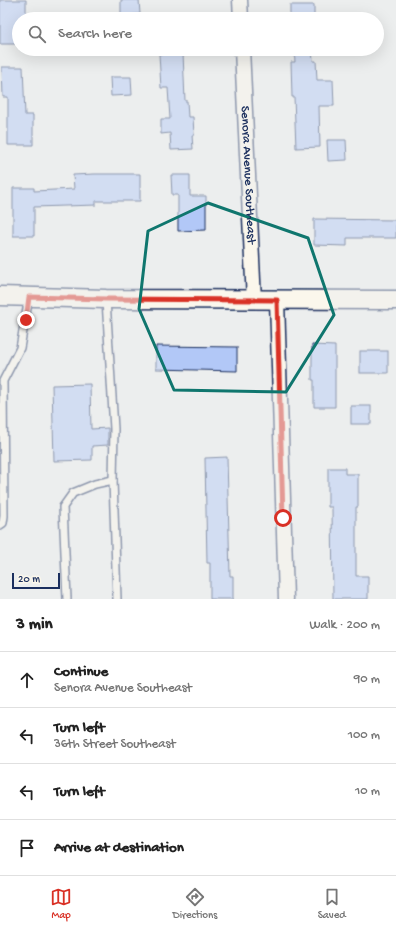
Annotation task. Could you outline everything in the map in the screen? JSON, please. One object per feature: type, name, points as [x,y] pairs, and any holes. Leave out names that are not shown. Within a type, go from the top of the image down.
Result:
[{"type":"street","points":[[240,0],[241,12]]},
{"type":"street","name":"Senora Avenue Southeast","points":[[242,56],[254,301]]},
{"type":"street","points":[[0,296],[254,301],[396,300]]},
{"type":"street","points":[[277,300],[286,599]]},
{"type":"lane","points":[[0,525],[4,516],[2,381],[20,348],[29,297]]},
{"type":"lane","points":[[106,299],[114,429],[113,480],[117,599]]},
{"type":"lane","points":[[67,599],[64,506],[73,493],[95,484],[113,480]]},
{"type":"highlighted area","points":[[208,203],[308,238],[334,315],[286,392],[174,390],[139,309],[148,231]]},
{"type":"building","points":[[0,0],[26,0],[26,12],[12,12],[12,44],[0,44]]},
{"type":"building","points":[[121,0],[139,0],[140,12],[121,12]]},
{"type":"building","points":[[290,5],[314,5],[314,12],[290,12]]},
{"type":"building","points":[[159,56],[183,56],[185,101],[187,101],[188,117],[193,117],[193,149],[171,150],[170,133],[161,134],[161,119],[170,119],[168,88],[161,88]]},
{"type":"building","points":[[295,56],[313,56],[313,61],[316,61],[317,80],[333,80],[334,106],[319,106],[320,147],[296,148],[291,62],[295,62]]},
{"type":"building","points":[[2,67],[23,67],[25,115],[33,115],[33,145],[8,145],[8,97],[3,97]]},
{"type":"building","points":[[110,77],[131,77],[132,95],[111,96]]},
{"type":"building","points":[[327,140],[346,140],[347,160],[328,161]]},
{"type":"building","points":[[140,174],[140,201],[96,201],[96,205],[34,207],[34,236],[13,236],[13,188],[34,188],[34,191],[74,189],[73,175]]},
{"type":"building","points":[[171,175],[190,175],[190,196],[206,196],[206,230],[178,231],[178,195],[172,195]]},
{"type":"building","points":[[314,219],[396,220],[396,238],[347,238],[347,246],[314,245]]},
{"type":"building","points":[[312,345],[335,346],[335,407],[314,407]]},
{"type":"building","points":[[156,346],[237,347],[237,371],[156,369]]},
{"type":"building","points":[[360,351],[388,351],[388,373],[360,373]]},
{"type":"building","points":[[90,384],[91,429],[108,428],[108,445],[92,446],[92,460],[54,461],[52,385]]},
{"type":"building","points":[[351,406],[371,406],[371,424],[351,424]]},
{"type":"building","points":[[227,457],[230,576],[233,576],[233,599],[210,599],[210,563],[207,563],[205,458]]},
{"type":"building","points":[[328,468],[345,468],[345,474],[358,474],[358,507],[356,507],[356,576],[368,576],[368,599],[333,599],[332,507],[328,507]]},
{"type":"route","points":[[26,320],[29,297],[254,301],[277,300],[283,518]]}]
